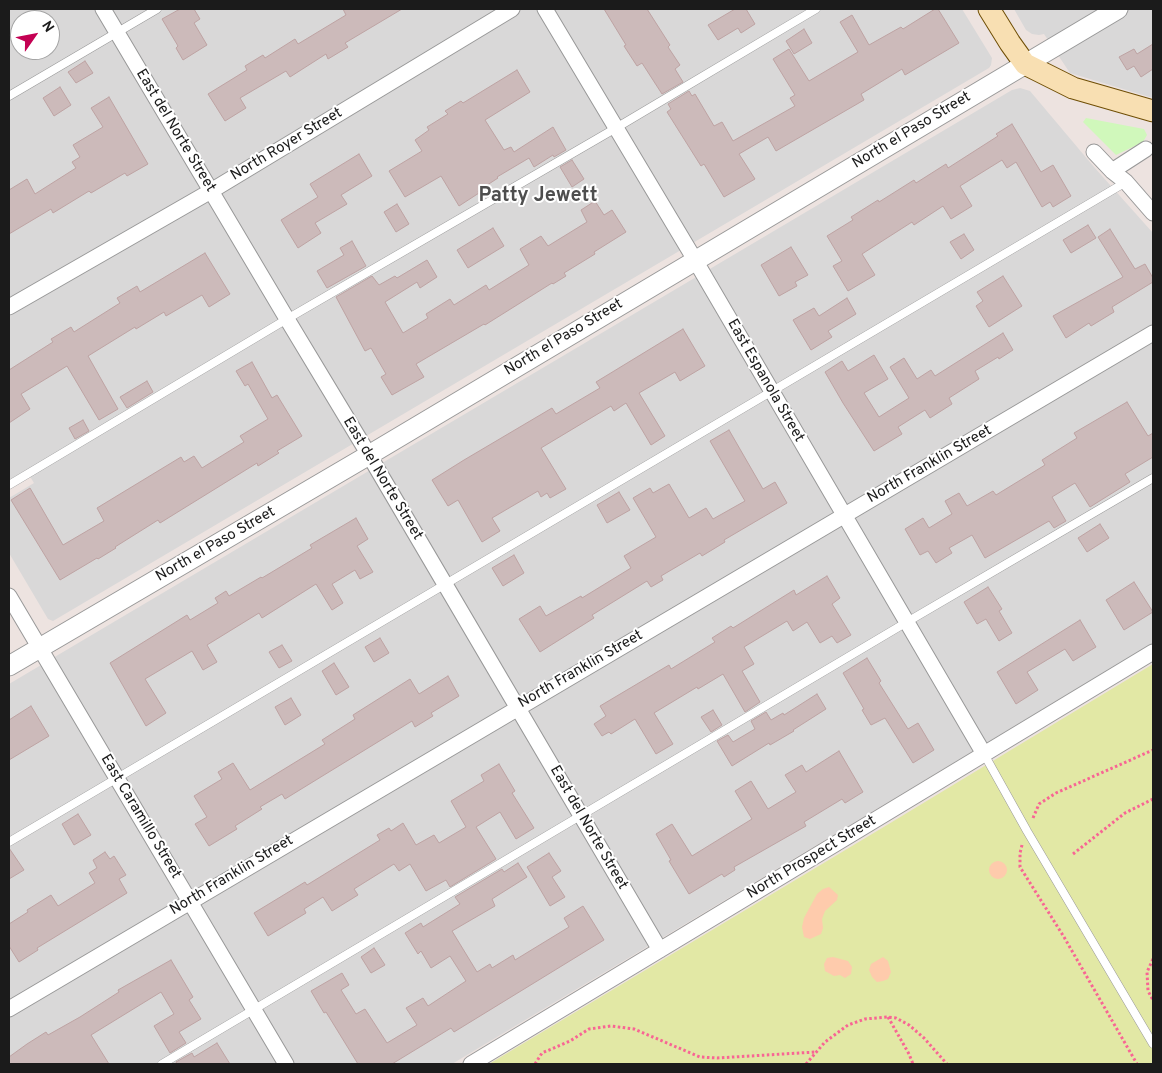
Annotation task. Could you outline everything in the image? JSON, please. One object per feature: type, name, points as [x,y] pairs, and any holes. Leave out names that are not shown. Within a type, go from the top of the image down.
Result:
[{"type":"main road","points":[[989,9],[1025,64],[1073,88],[1153,111]]},
{"type":"street","name":"East del Norte Street","points":[[103,9],[369,455],[660,950]]},
{"type":"street","name":"North Royer Street","points":[[9,307],[211,192],[512,9]]},
{"type":"street","name":"East Espanola Street","points":[[545,9],[695,260],[984,754]]},
{"type":"street","name":"North el Paso Street","points":[[9,666],[369,455],[1118,9]]},
{"type":"street","points":[[1112,171],[1146,149]]},
{"type":"street","points":[[1094,152],[1112,171],[1126,182],[1153,213]]},
{"type":"street","name":"North Franklin Street","points":[[9,1009],[1153,333]]},
{"type":"street","name":"East Caramillo Street","points":[[9,596],[286,1064]]},
{"type":"street","name":"North Prospect Street","points":[[471,1064],[1153,652]]},
{"type":"lane","points":[[9,96],[157,9]]},
{"type":"lane","points":[[9,485],[816,9]]},
{"type":"lane","points":[[9,842],[1126,182]]},
{"type":"lane","points":[[162,1064],[1153,478]]},
{"type":"lane","points":[[984,754],[1032,840],[1153,1044]]},
{"type":"path","points":[[1073,854],[1125,813],[1153,799]]},
{"type":"path","points":[[1153,959],[1147,972],[1148,991],[1153,1000]]},
{"type":"path","points":[[887,1017],[913,1064]]},
{"type":"path","points":[[806,1064],[825,1042],[848,1025],[865,1019],[887,1017],[896,1018],[909,1025],[924,1038],[947,1064]]},
{"type":"path","points":[[535,1064],[542,1053],[570,1041],[589,1029],[612,1026],[634,1030],[700,1057],[717,1058],[816,1052]]},
{"type":"shaded area","points":[[9,9],[962,9],[992,58],[989,68],[53,621],[48,619],[9,553],[9,498],[34,483],[26,470],[9,480]]},
{"type":"shaded area","points":[[1014,9],[1153,9],[1153,98],[1070,73],[1044,34],[1032,34],[1026,30]]},
{"type":"shaded area","points":[[1020,88],[1030,91],[1153,233],[1153,643],[452,1064],[9,1064],[9,684],[1012,90]]},
{"type":"green space","points":[[1086,118],[1144,129],[1147,135],[1143,142],[1116,155],[1083,122]]},
{"type":"green space","points":[[1153,664],[1153,1064],[489,1064],[892,822]]},
{"type":"sand","points":[[998,861],[1004,864],[1007,870],[1004,876],[998,879],[992,876],[989,870],[992,864]]},
{"type":"sand","points":[[829,887],[838,895],[837,900],[825,911],[822,919],[823,928],[821,934],[810,939],[804,937],[802,927],[804,918],[817,894]]},
{"type":"sand","points":[[833,957],[848,961],[852,967],[851,974],[845,978],[840,975],[834,976],[825,971],[824,964],[827,958]]},
{"type":"sand","points":[[883,957],[888,961],[891,972],[888,979],[877,982],[869,970],[871,964]]},
{"type":"building","points":[[180,9],[194,9],[200,19],[194,23],[207,45],[183,60],[176,48],[178,46],[162,19]]},
{"type":"building","points":[[343,9],[402,9],[345,43],[348,47],[328,59],[326,54],[290,77],[286,71],[240,98],[246,108],[225,121],[208,94],[247,70],[245,66],[263,55],[265,58],[295,39],[298,44],[346,15]]},
{"type":"building","points":[[604,9],[647,9],[670,45],[668,47],[680,65],[675,69],[683,82],[662,94],[642,63],[637,66]]},
{"type":"building","points":[[735,9],[746,9],[755,24],[741,33],[738,28],[718,40],[708,25]]},
{"type":"building","points":[[938,9],[959,43],[905,75],[902,69],[861,94],[864,100],[776,151],[768,137],[739,154],[755,179],[724,197],[704,164],[701,166],[667,112],[671,109],[668,104],[689,91],[692,96],[695,94],[714,126],[722,122],[733,141],[795,106],[790,98],[795,95],[773,59],[789,49],[809,81],[858,52],[840,22],[852,15],[869,45],[901,27],[903,29]]},
{"type":"building","points":[[804,29],[812,43],[794,54],[786,41]]},
{"type":"building","points":[[1153,44],[1153,69],[1141,77],[1134,66],[1127,70],[1119,57],[1134,49],[1137,54]]},
{"type":"building","points":[[85,61],[93,73],[76,83],[68,72]]},
{"type":"building","points":[[517,70],[530,92],[485,120],[504,150],[511,147],[514,152],[553,127],[566,150],[554,157],[553,155],[534,167],[529,158],[497,177],[478,191],[479,193],[459,206],[441,176],[405,197],[389,171],[422,151],[415,140],[429,130],[427,127],[448,114],[445,111],[461,101],[463,103]]},
{"type":"building","points":[[60,87],[71,105],[54,116],[43,98]]},
{"type":"building","points":[[109,97],[148,164],[127,176],[125,173],[91,193],[89,191],[53,213],[51,209],[9,234],[9,190],[27,179],[35,194],[76,168],[72,162],[80,157],[73,145],[103,127],[91,108]]},
{"type":"building","points":[[1012,124],[1041,172],[1053,165],[1071,196],[1053,207],[1050,202],[1042,207],[1016,162],[1007,168],[1002,160],[960,186],[972,206],[951,219],[943,206],[914,225],[912,222],[862,254],[875,275],[848,291],[833,266],[842,261],[827,236],[853,220],[851,217],[878,200],[879,202],[914,180],[916,183],[946,164],[948,168],[998,136],[996,134]]},
{"type":"building","points":[[359,154],[372,176],[341,195],[347,204],[315,223],[321,233],[298,248],[281,220],[318,197],[310,184]]},
{"type":"building","points":[[572,160],[584,179],[572,187],[560,167]]},
{"type":"building","points":[[595,201],[604,215],[612,210],[626,232],[564,273],[566,276],[416,364],[424,377],[392,395],[381,377],[386,374],[371,348],[365,351],[336,297],[372,276],[379,285],[395,276],[397,278],[427,260],[437,277],[420,288],[417,282],[385,302],[403,333],[428,318],[426,314],[450,299],[454,305],[486,285],[489,290],[529,265],[520,249],[541,236],[548,246],[587,222],[581,210]]},
{"type":"building","points":[[397,204],[409,224],[396,232],[384,212]]},
{"type":"building","points":[[1088,225],[1096,238],[1071,253],[1063,240]]},
{"type":"building","points":[[493,228],[504,246],[468,268],[457,250]]},
{"type":"building","points":[[1110,229],[1135,269],[1145,264],[1153,278],[1153,282],[1112,307],[1114,312],[1091,326],[1089,323],[1066,338],[1053,316],[1123,277],[1098,237]]},
{"type":"building","points":[[964,234],[974,250],[961,259],[950,242]]},
{"type":"building","points":[[352,241],[366,266],[327,288],[317,271],[344,255],[340,248]]},
{"type":"building","points":[[791,247],[808,275],[795,282],[797,286],[779,296],[761,265]]},
{"type":"building","points":[[205,253],[230,294],[209,307],[202,295],[166,316],[164,312],[136,329],[135,327],[88,356],[118,409],[99,420],[67,366],[21,394],[30,409],[9,423],[9,370],[53,342],[51,339],[71,327],[74,332],[120,303],[117,298],[137,286],[140,292]]},
{"type":"building","points":[[1003,276],[1022,306],[989,327],[976,306],[983,301],[977,292]]},
{"type":"building","points":[[847,298],[856,314],[828,331],[832,337],[811,350],[793,320],[814,308],[819,316]]},
{"type":"building","points":[[683,329],[705,366],[680,381],[675,372],[639,393],[665,436],[651,445],[626,403],[614,411],[611,406],[541,448],[566,489],[550,498],[547,493],[541,497],[538,491],[492,518],[500,531],[482,542],[458,500],[448,506],[432,480],[552,408],[556,414],[600,388],[596,382]]},
{"type":"building","points":[[1003,333],[1013,350],[975,371],[979,379],[949,398],[952,404],[930,418],[925,410],[898,427],[902,434],[874,451],[825,372],[842,361],[848,371],[874,355],[888,379],[864,393],[879,417],[909,398],[890,367],[904,358],[917,379],[931,370],[935,376]]},
{"type":"building","points":[[252,362],[272,398],[277,395],[302,436],[277,451],[279,453],[258,466],[257,463],[160,523],[158,520],[116,548],[60,580],[11,500],[30,488],[63,545],[104,521],[97,508],[181,457],[184,462],[194,456],[202,468],[244,442],[240,436],[268,419],[248,384],[245,386],[236,371]]},
{"type":"building","points":[[147,381],[153,392],[127,408],[120,397]]},
{"type":"building","points":[[1127,402],[1148,436],[1153,433],[1153,457],[1125,474],[1130,482],[1090,507],[1075,483],[1052,497],[1066,521],[1054,528],[1049,521],[985,558],[972,535],[949,548],[952,553],[936,563],[928,551],[920,555],[905,529],[923,518],[929,528],[952,514],[945,501],[959,493],[967,506],[993,491],[996,495],[1045,465],[1042,460],[1077,438],[1074,433]]},
{"type":"building","points":[[83,420],[89,431],[75,439],[69,428]]},
{"type":"building","points":[[729,430],[763,489],[775,482],[787,503],[724,540],[725,542],[702,556],[700,553],[661,576],[663,580],[651,587],[647,581],[592,615],[594,618],[540,652],[519,619],[540,606],[546,616],[581,596],[582,598],[631,568],[624,556],[656,537],[633,498],[650,488],[653,493],[669,484],[689,518],[706,508],[713,519],[745,501],[710,441]]},
{"type":"building","points":[[619,492],[630,510],[607,523],[597,505]]},
{"type":"building","points":[[356,518],[368,539],[357,546],[373,572],[360,579],[355,570],[332,584],[343,603],[332,610],[316,584],[262,618],[259,613],[207,645],[217,662],[203,670],[192,651],[145,679],[166,713],[146,726],[110,663],[187,615],[190,620],[218,603],[215,598],[226,591],[229,596],[262,578],[312,548],[310,545]]},
{"type":"building","points":[[1100,524],[1109,538],[1087,552],[1078,538]]},
{"type":"building","points":[[514,555],[524,573],[503,586],[492,568]]},
{"type":"building","points":[[827,576],[840,598],[832,604],[851,635],[837,643],[832,636],[820,643],[807,622],[793,631],[787,621],[744,647],[754,664],[742,671],[760,702],[745,712],[723,674],[654,713],[673,744],[656,754],[635,719],[611,734],[609,732],[602,736],[594,724],[606,716],[600,706],[669,665],[671,669],[715,642],[712,638],[731,626],[733,628],[794,590],[796,595]]},
{"type":"building","points":[[1134,582],[1153,612],[1124,630],[1106,600]]},
{"type":"building","points":[[988,587],[1002,609],[999,611],[1012,633],[999,641],[986,619],[977,624],[964,602]]},
{"type":"building","points":[[1080,620],[1096,647],[1073,661],[1065,649],[1027,672],[1038,690],[1016,704],[997,672]]},
{"type":"building","points":[[380,638],[389,653],[374,662],[365,647]]},
{"type":"building","points":[[282,645],[292,661],[279,668],[269,652]]},
{"type":"building","points":[[867,658],[881,681],[879,683],[908,729],[918,723],[934,750],[913,763],[885,718],[871,725],[843,673]]},
{"type":"building","points":[[334,663],[349,687],[336,695],[322,671]]},
{"type":"building","points":[[448,676],[459,696],[431,713],[433,716],[415,727],[412,721],[285,799],[282,794],[260,807],[262,809],[235,826],[237,829],[209,846],[195,824],[207,817],[194,796],[222,779],[218,772],[233,763],[250,790],[325,744],[322,740],[355,719],[353,715],[410,679],[419,694]]},
{"type":"building","points":[[817,694],[826,709],[794,731],[770,745],[769,743],[732,766],[717,741],[728,735],[733,742],[755,729],[751,721],[766,712],[771,720],[783,713],[784,715]]},
{"type":"building","points":[[291,698],[301,715],[285,725],[275,707]]},
{"type":"building","points":[[31,706],[49,736],[9,760],[9,720]]},
{"type":"building","points":[[713,710],[722,725],[711,732],[701,717]]},
{"type":"building","points":[[839,751],[863,792],[845,803],[842,799],[804,822],[806,826],[734,867],[735,870],[724,877],[722,874],[689,894],[669,861],[671,860],[656,834],[672,824],[692,856],[752,819],[735,791],[751,781],[768,809],[796,792],[785,775],[802,765],[806,772]]},
{"type":"building","points":[[499,764],[515,791],[512,793],[534,828],[516,839],[500,812],[476,827],[496,859],[450,887],[446,880],[426,891],[410,864],[399,871],[394,864],[354,889],[358,895],[332,911],[323,897],[304,909],[306,913],[268,936],[254,913],[305,882],[307,885],[380,840],[377,835],[389,828],[391,831],[403,823],[416,845],[434,835],[439,843],[466,827],[451,801],[484,781],[481,775]]},
{"type":"building","points":[[78,814],[91,835],[74,845],[62,824]]},
{"type":"building","points":[[9,848],[24,870],[9,879]]},
{"type":"building","points":[[105,852],[110,859],[114,856],[126,875],[119,879],[127,893],[37,948],[38,950],[19,962],[9,946],[9,924],[51,895],[58,906],[95,883],[89,873],[97,868],[93,860]]},
{"type":"building","points":[[549,853],[561,871],[552,877],[565,897],[550,906],[527,867]]},
{"type":"building","points":[[518,863],[527,877],[492,899],[495,906],[452,931],[477,972],[490,964],[492,968],[513,955],[515,960],[569,927],[564,918],[583,906],[604,940],[454,1032],[451,1028],[392,1064],[358,1064],[311,991],[342,973],[349,985],[341,990],[356,1014],[365,1009],[387,1043],[417,1025],[406,1008],[423,998],[428,1006],[466,981],[450,956],[431,968],[421,951],[418,954],[405,933],[421,923],[423,927],[460,904],[455,897],[502,869],[504,872]]},
{"type":"building","points":[[374,948],[385,965],[371,973],[361,957]]},
{"type":"building","points":[[171,960],[193,997],[189,1000],[201,1019],[179,1032],[186,1043],[170,1053],[154,1026],[174,1014],[161,992],[91,1035],[109,1064],[9,1064],[9,1057],[27,1044],[46,1032],[48,1035],[80,1017],[119,992],[118,990]]},
{"type":"building","points":[[217,1043],[230,1064],[177,1064],[176,1062],[192,1053],[194,1057]]},
{"type":"district","name":"Patty Jewett","points":[[538,197]]}]
